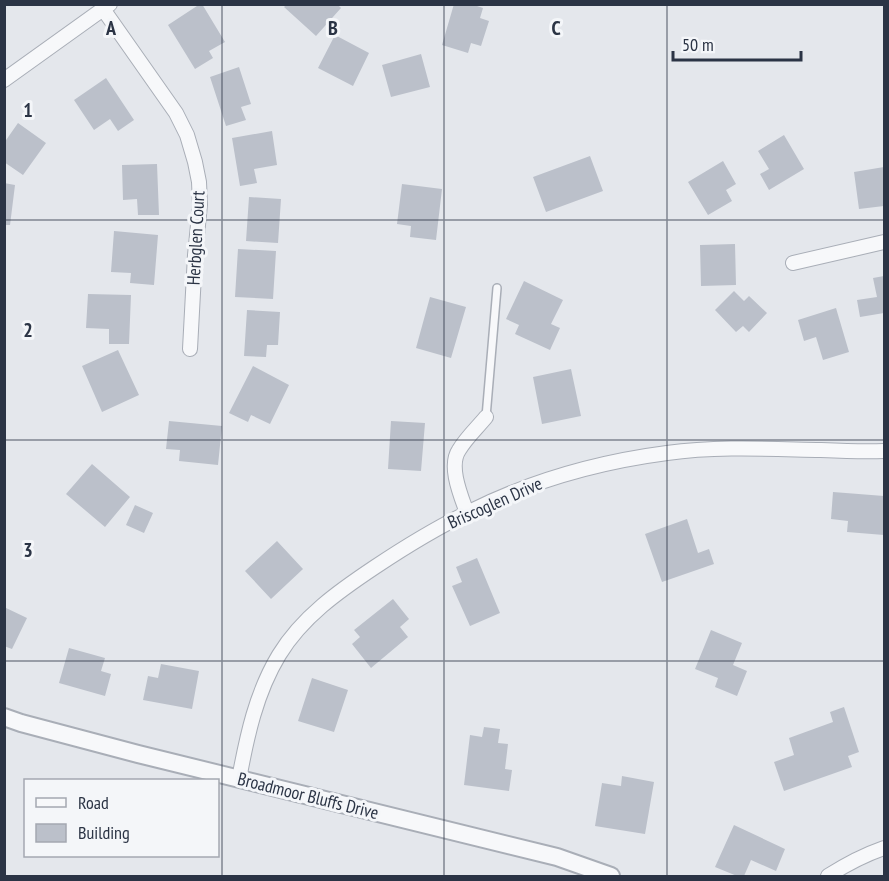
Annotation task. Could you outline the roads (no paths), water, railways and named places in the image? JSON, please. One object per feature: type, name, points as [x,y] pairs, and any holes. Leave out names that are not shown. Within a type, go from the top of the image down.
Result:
[{"type":"street","points":[[4,80],[107,7]]},
{"type":"street","name":"Herbglen Court","points":[[107,7],[176,113],[187,135],[195,162],[200,205],[194,264],[190,349]]},
{"type":"street","points":[[793,262],[885,243]]},
{"type":"street","points":[[467,513],[457,486],[454,468],[457,452],[486,417]]},
{"type":"street","name":"Briscoglen Drive","points":[[238,779],[255,706],[279,655],[296,631],[342,589],[406,547],[467,513],[497,499],[567,473],[668,452],[730,448],[885,451]]},
{"type":"street","name":"Broadmoor Bluffs Drive","points":[[4,717],[68,736],[557,857],[611,876]]},
{"type":"street","points":[[828,876],[872,852],[885,848]]},
{"type":"lane","points":[[486,417],[497,288]]}]
